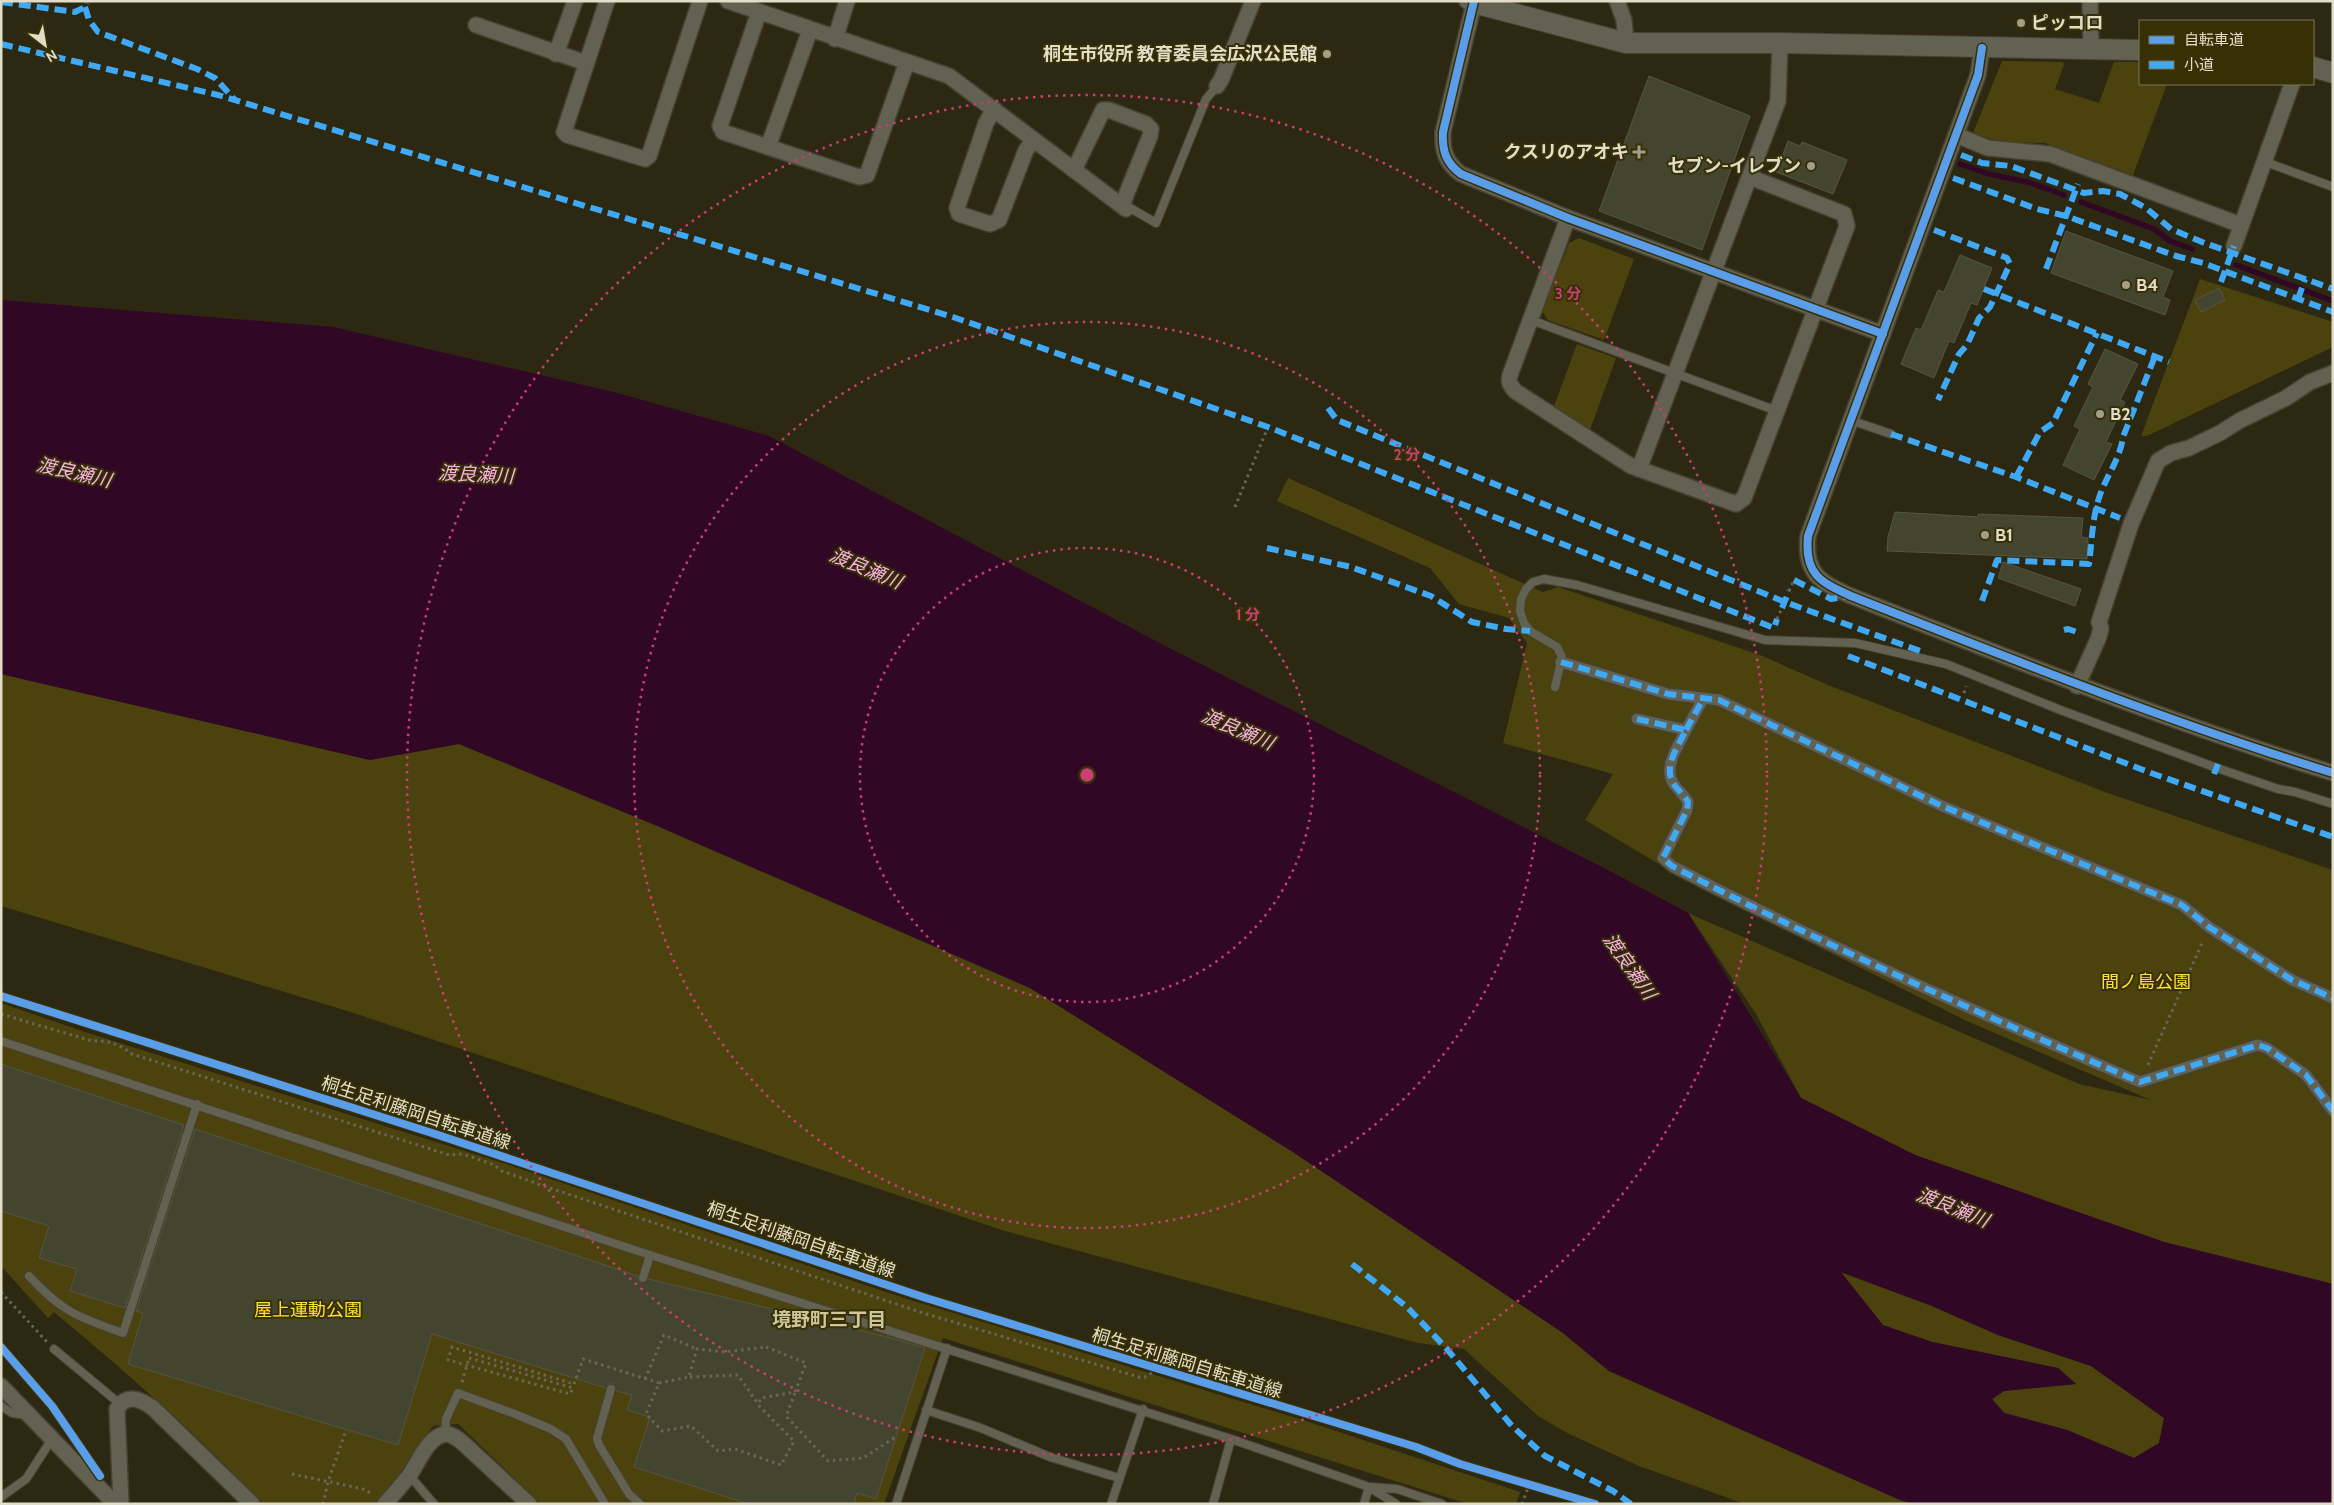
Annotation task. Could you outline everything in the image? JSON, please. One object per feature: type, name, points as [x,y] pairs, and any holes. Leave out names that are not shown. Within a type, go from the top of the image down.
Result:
[{"type":"street","points":[[556,54],[575,1]]},
{"type":"street","points":[[608,1],[564,132],[567,135],[644,160],[648,158],[700,1]]},
{"type":"street","points":[[728,1],[835,39],[949,76],[1034,141],[1124,207],[1152,129],[1146,124],[1109,110],[1103,110],[1074,170]]},
{"type":"street","points":[[835,39],[847,1]]},
{"type":"street","points":[[1217,86],[1252,1]]},
{"type":"street","points":[[1617,1],[1624,20],[1626,43]]},
{"type":"street","points":[[2090,1],[2091,49]]},
{"type":"street","points":[[1882,334],[1568,218],[1461,174],[1446,159],[1442,148],[1443,132],[1471,2],[1626,43],[1780,43],[2139,50]]},
{"type":"street","points":[[759,12],[720,126],[723,132],[859,178],[867,176],[907,62]]},
{"type":"street","points":[[476,26],[586,63]]},
{"type":"street","points":[[768,147],[810,30]]},
{"type":"street","points":[[1639,469],[1778,101],[1780,43]]},
{"type":"street","points":[[1982,48],[1978,75],[1808,536],[1806,551],[1816,577],[1825,584],[1852,596],[2078,686],[2227,740],[2333,773]]},
{"type":"street","points":[[2314,67],[2333,73]]},
{"type":"street","points":[[2234,246],[2292,85]]},
{"type":"street","points":[[994,109],[986,123],[957,208],[959,214],[990,224],[999,220],[1026,150],[1034,141]]},
{"type":"street","points":[[1956,135],[1988,148],[2050,154],[2241,225]]},
{"type":"street","points":[[1568,218],[1510,375],[1511,387],[1624,462],[1736,504],[1744,498],[1847,226],[1847,219],[1844,214],[1750,177]]},
{"type":"street","points":[[2078,686],[2098,638],[2099,622],[2131,524],[2158,461],[2171,453],[2189,448],[2220,433],[2239,421],[2286,398],[2310,382],[2333,373]]},
{"type":"street","points":[[1561,662],[1668,694],[1719,700],[1942,806],[2182,905],[2209,927],[2292,980],[2324,996],[2333,998]]},
{"type":"street","points":[[1703,699],[1670,764],[1670,775],[1673,783],[1688,802],[1687,810],[1663,858],[1672,866],[1752,908],[2024,1032],[2140,1082],[2258,1045],[2267,1048],[2306,1075],[2333,1111]]},
{"type":"street","points":[[1637,719],[1686,730]]},
{"type":"street","points":[[1,1386],[115,1504]]},
{"type":"street","points":[[121,1504],[116,1422],[117,1409],[120,1404],[128,1399],[135,1398],[144,1402],[252,1504]]},
{"type":"street","points":[[381,1500],[410,1476],[430,1444],[436,1438],[445,1434],[453,1436],[463,1443],[529,1504]]},
{"type":"lane","points":[[1124,207],[1132,209],[1152,223],[1156,223],[1206,99],[1217,86]]},
{"type":"lane","points":[[2263,161],[2333,187]]},
{"type":"lane","points":[[1531,320],[1777,412]]},
{"type":"lane","points":[[1850,420],[1891,434]]},
{"type":"lane","points":[[1555,687],[1562,657],[1558,647],[1530,631],[1524,623],[1520,611],[1521,599],[1526,589],[1533,582],[1544,579],[1577,586],[1765,640],[1855,644],[1946,664],[2063,711],[2217,768],[2278,789],[2295,792],[2333,804]]},
{"type":"lane","points":[[1,1041],[197,1104],[650,1255],[1231,1439],[1369,1487],[1396,1504]]},
{"type":"lane","points":[[29,1276],[63,1309],[82,1319],[123,1333],[197,1104]]},
{"type":"lane","points":[[642,1278],[650,1255]]},
{"type":"lane","points":[[896,1504],[947,1348]]},
{"type":"lane","points":[[54,1349],[120,1404]]},
{"type":"lane","points":[[611,1389],[597,1438],[599,1445],[628,1494],[640,1504]]},
{"type":"lane","points":[[445,1434],[446,1418],[458,1393],[533,1422],[566,1439],[604,1504]]},
{"type":"lane","points":[[1,1406],[12,1413],[30,1416]]},
{"type":"lane","points":[[926,1410],[981,1428],[1050,1457],[1119,1478]]},
{"type":"lane","points":[[1111,1504],[1143,1410]]},
{"type":"lane","points":[[1,1497],[26,1479],[52,1439]]},
{"type":"lane","points":[[1213,1504],[1231,1439]]},
{"type":"lane","points":[[410,1476],[434,1504]]},
{"type":"lane","points":[[1364,1504],[1369,1487]]},
{"type":"lane","points":[[1369,1487],[1397,1489],[1442,1504]]},
{"type":"path","points":[[1235,507],[1268,428]]},
{"type":"path","points":[[1789,591],[1794,580]]},
{"type":"path","points":[[1778,619],[1782,608]]},
{"type":"path","points":[[2140,1082],[2209,927]]},
{"type":"path","points":[[1,1014],[92,1041],[103,1040],[123,1046],[132,1054],[440,1152],[478,1158],[502,1171],[541,1185],[920,1312],[1142,1378],[1148,1376],[1156,1369]]},
{"type":"path","points":[[1,1292],[54,1349]]},
{"type":"path","points":[[645,1379],[664,1335],[697,1349],[724,1352],[766,1347],[806,1364],[786,1416],[828,1461],[863,1458],[897,1436]]},
{"type":"path","points":[[458,1393],[469,1358],[573,1388],[570,1394],[448,1360],[452,1347],[574,1384],[584,1359],[659,1383],[689,1377],[738,1375],[758,1405],[794,1441],[781,1465],[735,1449],[718,1451],[691,1426],[662,1431],[646,1414],[659,1383]]},
{"type":"path","points":[[689,1377],[697,1349]]},
{"type":"path","points":[[758,1405],[761,1398],[795,1392]]},
{"type":"path","points":[[323,1504],[328,1482],[346,1430]]},
{"type":"path","points":[[292,1474],[363,1489],[381,1500]]},
{"type":"path","points":[[1520,1482],[1538,1488]]},
{"type":"path","points":[[1522,1504],[1529,1485]]},
{"type":"green space","points":[[2002,61],[2063,62],[2064,65],[2055,89],[2099,103],[2114,62],[2139,62],[2139,85],[2167,85],[2133,175],[2045,143],[2000,142],[1973,133]]},
{"type":"green space","points":[[1579,238],[1634,259],[1604,340],[1548,320],[1542,311],[1569,243]]},
{"type":"green space","points":[[2200,279],[2333,322],[2333,347],[2147,436],[2141,436]]},
{"type":"green space","points":[[1577,344],[1616,358],[1590,430],[1554,406]]},
{"type":"green space","name":"間ノ島公園","points":[[1288,478],[1543,592],[1558,587],[1760,655],[1828,685],[2105,792],[2333,870],[2333,1284],[2164,1242],[1915,1155],[1801,1098],[1756,1014],[1688,913],[2079,1084],[2151,1100],[1969,1022],[1689,882],[1585,820],[1613,774],[1503,743],[1527,643],[1509,618],[1459,604],[1430,568],[1277,501]]},
{"type":"green space","points":[[1,674],[370,760],[459,744],[655,825],[1030,988],[1293,1152],[1563,1333],[1609,1371],[1900,1500],[1913,1504],[1745,1504],[1639,1466],[1569,1434],[1538,1416],[1464,1349],[1418,1343],[1005,1231],[354,1013],[1,906]]},
{"type":"green space","name":"屋上運動公園","points":[[1,1003],[88,1033],[503,1163],[901,1297],[1309,1422],[1520,1492],[1516,1504],[1468,1504],[943,1338],[884,1504],[541,1504],[458,1424],[433,1426],[398,1476],[374,1504],[262,1504],[213,1453],[135,1381],[54,1312],[48,1318],[1,1266]]},
{"type":"green space","points":[[1840,1272],[1932,1306],[1998,1335],[2091,1366],[2164,1418],[2159,1443],[2134,1458],[2067,1430],[2004,1413],[1992,1399],[2004,1391],[2076,1384],[2058,1368],[1932,1342],[1882,1325]]},
{"type":"water","name":"渡良瀬川","points":[[1,300],[333,327],[614,392],[769,436],[1171,649],[1606,869],[1688,913],[1801,1098],[1915,1155],[2164,1242],[2333,1284],[2333,1504],[1913,1504],[1900,1500],[1609,1371],[1563,1333],[1293,1152],[1030,988],[655,825],[459,744],[370,760],[1,674]],"holes":[[[1841,1272],[1932,1306],[1998,1335],[2091,1366],[2164,1418],[2159,1443],[2134,1458],[2067,1430],[2004,1413],[1992,1399],[2004,1391],[2076,1384],[2058,1368],[1932,1342],[1883,1325]]]},
{"type":"building","points":[[1649,76],[1750,116],[1702,250],[1599,211]]},
{"type":"building","points":[[1788,141],[1800,146],[1802,142],[1847,160],[1833,194],[1776,172]]},
{"type":"building","name":"B4","points":[[2066,231],[2173,271],[2163,297],[2170,300],[2165,315],[2051,273]]},
{"type":"building","points":[[1960,255],[1992,268],[1977,305],[1971,303],[1954,343],[1949,341],[1934,378],[1901,364],[1916,328],[1921,330],[1938,290],[1944,292]]},
{"type":"building","points":[[2219,288],[2225,300],[2201,312],[2195,300]]},
{"type":"building","name":"B2","points":[[2105,349],[2138,364],[2120,400],[2125,402],[2106,442],[2112,444],[2094,480],[2063,465],[2080,429],[2074,426],[2093,387],[2088,384]]},
{"type":"building","name":"B1","points":[[1895,512],[1978,517],[1978,514],[2083,518],[2081,537],[2088,538],[2087,559],[1887,551],[1888,537]]},
{"type":"building","points":[[2003,562],[2081,589],[2075,606],[1998,578]]},
{"type":"building","points":[[1,1064],[184,1125],[125,1308],[70,1291],[77,1269],[39,1258],[49,1226],[1,1211]]},
{"type":"building","points":[[195,1129],[638,1276],[639,1281],[642,1283],[649,1279],[925,1348],[876,1499],[857,1493],[854,1504],[749,1504],[634,1467],[650,1417],[627,1410],[632,1395],[616,1391],[613,1384],[609,1384],[606,1388],[432,1334],[398,1445],[128,1364],[143,1313],[136,1311]]},
{"type":"waterway","points":[[1960,164],[1989,174],[2028,182],[2064,195]]},
{"type":"waterway","points":[[2081,202],[2154,229],[2170,241],[2192,249]]},
{"type":"waterway","points":[[2236,265],[2333,301]]},
{"type":"marked path","points":[[1,2],[75,12],[85,7],[87,3]]},
{"type":"marked path","points":[[85,7],[89,20],[98,32],[197,69],[215,78],[235,100]]},
{"type":"marked path","points":[[1,44],[218,95],[953,317],[1268,427],[1774,628],[1777,619]]},
{"type":"marked path","points":[[1961,155],[1982,163],[2011,166],[2084,193],[2103,191],[2120,194],[2146,208],[2171,229],[2333,289]]},
{"type":"marked path","points":[[1953,178],[2037,209],[2066,216],[2176,256],[2203,263],[2333,312]]},
{"type":"marked path","points":[[2046,269],[2078,184]]},
{"type":"marked path","points":[[1934,230],[2007,258],[2010,264],[1990,307],[1979,318],[1967,345],[1959,354],[1938,400]]},
{"type":"marked path","points":[[2221,282],[2234,246]]},
{"type":"marked path","points":[[2298,299],[2305,279]]},
{"type":"marked path","points":[[1984,289],[2169,362]]},
{"type":"marked path","points":[[2016,477],[2040,432],[2053,423],[2097,333]]},
{"type":"marked path","points":[[1982,601],[1997,560],[2089,564],[2097,503],[2119,453],[2123,437],[2155,356]]},
{"type":"marked path","points":[[1328,408],[1337,420],[1785,602],[1920,651]]},
{"type":"marked path","points":[[1891,434],[2016,477],[2120,518]]},
{"type":"marked path","points":[[1267,548],[1351,567],[1431,596],[1472,622],[1506,629],[1530,631]]},
{"type":"marked path","points":[[1794,580],[1831,599],[1849,596]]},
{"type":"marked path","points":[[1782,608],[1789,591]]},
{"type":"marked path","points":[[2064,630],[2068,629],[2080,633]]},
{"type":"marked path","points":[[1848,656],[2151,773],[2333,837]]},
{"type":"marked path","points":[[1561,662],[1668,694],[1719,700],[1942,806],[2182,905],[2209,927],[2292,980],[2333,998]]},
{"type":"marked path","points":[[1686,730],[1703,699]]},
{"type":"marked path","points":[[1637,719],[1686,730],[1673,756],[1670,770],[1673,783],[1688,802],[1687,810],[1663,858],[1672,866],[1787,924],[1904,979],[2140,1082],[2258,1045],[2267,1048],[2306,1075],[2333,1111]]},
{"type":"marked path","points":[[2214,774],[2218,764]]},
{"type":"marked path","points":[[1352,1264],[1407,1307],[1446,1348],[1512,1426],[1545,1456],[1613,1491],[1631,1504]]},
{"type":"cycle path","points":[[1474,1],[1443,132],[1444,151],[1448,161],[1456,170],[1461,174],[1568,218],[1883,334]]},
{"type":"cycle path","points":[[1982,48],[1978,75],[1808,536],[1807,549],[1812,568],[1816,575],[1831,586],[1911,620],[2211,733],[2333,773]]},
{"type":"cycle path","name":"桐生足利藤岡自転車道線","points":[[1,996],[432,1133],[926,1298],[1416,1447],[1460,1464],[1595,1504]]},
{"type":"cycle path","points":[[1,1347],[52,1406],[100,1476]]},
{"type":"place","name":"ピッコロ","points":[[2021,23]]},
{"type":"place","name":"桐生市役所 教育委員会広沢公民館","points":[[1327,54]]},
{"type":"place","name":"クスリのアオキ","points":[[1639,152]]},
{"type":"place","name":"セブン-イレブン","points":[[1811,166]]},
{"type":"place","name":"B4","points":[[2126,285]]},
{"type":"place","name":"B2","points":[[2100,414]]},
{"type":"place","name":"B1","points":[[1985,535]]},
{"type":"district","name":"境野町三丁目","points":[[829,1319]]}]
